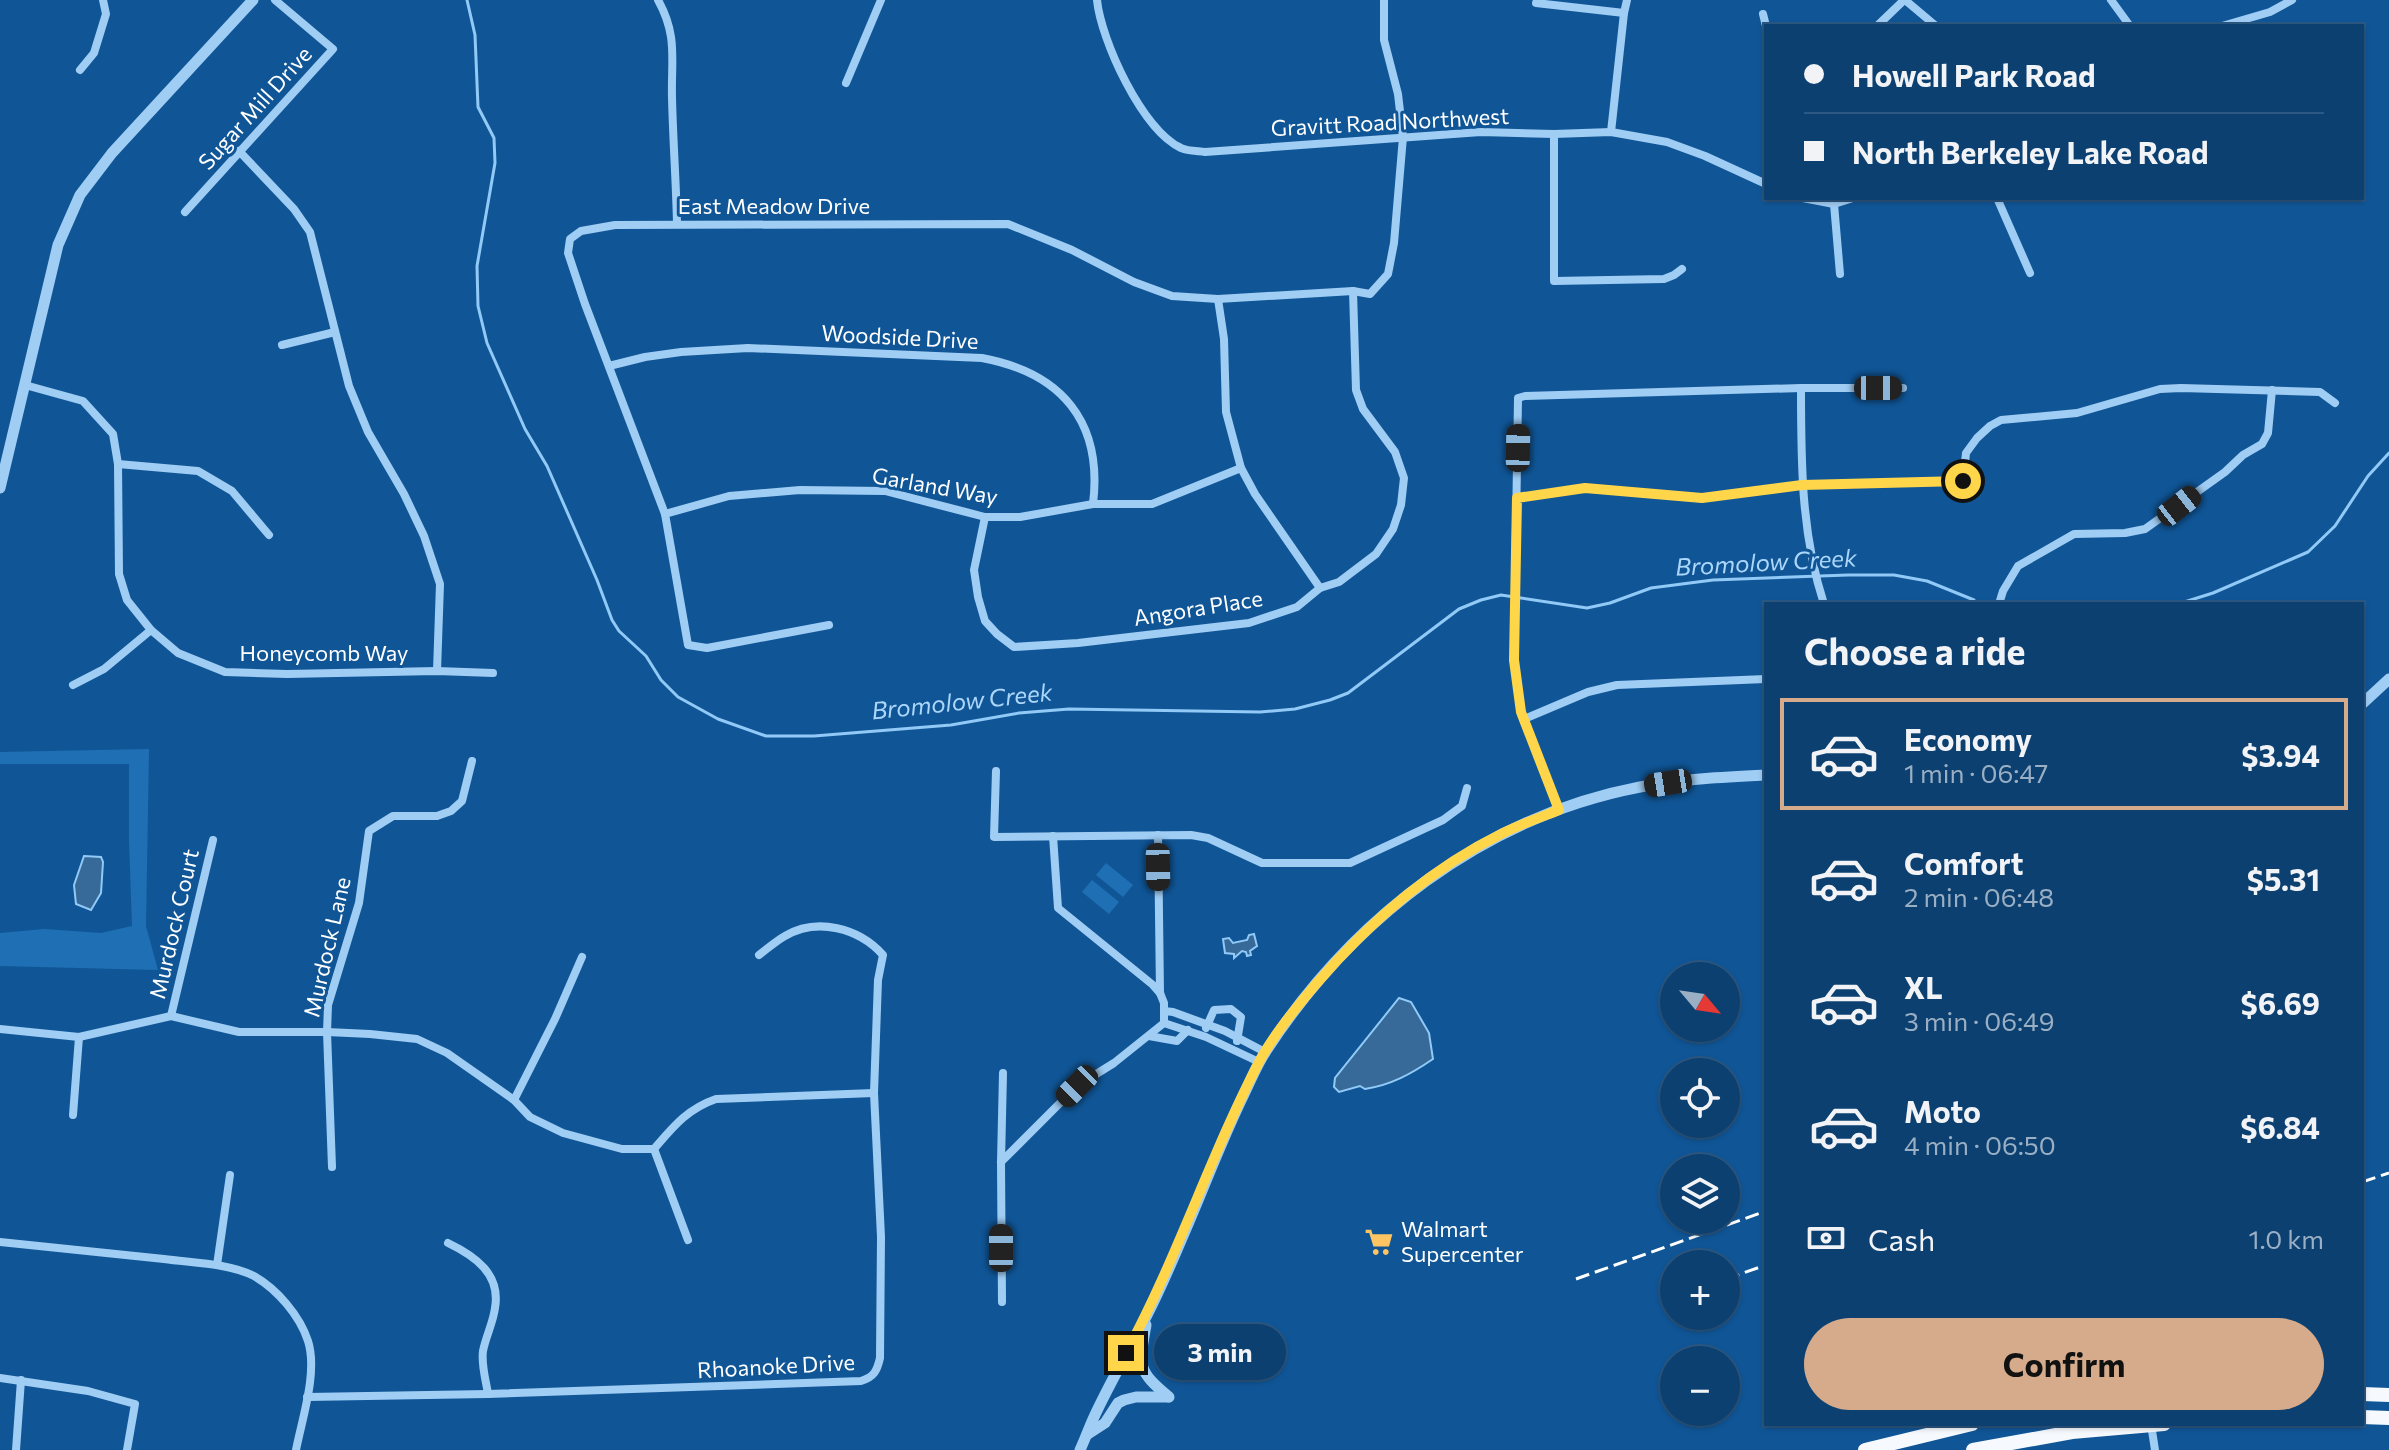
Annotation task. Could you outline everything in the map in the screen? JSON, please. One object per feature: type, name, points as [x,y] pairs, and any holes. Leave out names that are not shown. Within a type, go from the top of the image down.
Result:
[{"type":"highway","points":[[2364,1394],[2389,1395]]},
{"type":"highway","points":[[2364,1417],[2389,1418]]},
{"type":"highway","points":[[1865,1450],[1964,1426]]},
{"type":"highway","points":[[1973,1450],[2072,1432],[2131,1426]]},
{"type":"street","points":[[80,70],[94,53],[106,14],[103,0]]},
{"type":"street","points":[[0,488],[58,245],[80,195],[112,153],[253,0]]},
{"type":"street","name":"Sugar Mill Drive","points":[[185,212],[333,49],[275,0]]},
{"type":"street","points":[[658,0],[673,40],[677,223]]},
{"type":"street","points":[[846,83],[881,0]]},
{"type":"street","name":"Gravitt Road Northwest","points":[[1097,0],[1106,37],[1130,89],[1146,116],[1181,148],[1205,152],[1481,132],[1611,132],[1667,142],[1764,183]]},
{"type":"street","points":[[1384,0],[1384,40],[1398,94],[1403,137]]},
{"type":"street","points":[[1611,132],[1627,0]]},
{"type":"street","points":[[1879,24],[1904,0],[1934,24]]},
{"type":"street","points":[[2111,0],[2129,24]]},
{"type":"street","points":[[2229,24],[2270,12],[2292,0]]},
{"type":"street","points":[[1536,3],[1624,13]]},
{"type":"street","points":[[1763,14],[1766,24]]},
{"type":"street","points":[[1554,134],[1554,281],[1664,279],[1682,269]]},
{"type":"street","name":"East Meadow Drive","points":[[829,625],[707,648],[688,645],[665,514],[568,253],[570,239],[581,231],[615,225],[1008,224],[1072,250],[1134,282],[1172,296],[1218,299],[1353,291],[1370,294],[1388,274],[1394,243],[1403,137]]},
{"type":"street","points":[[239,151],[294,209],[310,232],[353,397],[368,432],[424,536],[440,584],[437,671]]},
{"type":"street","points":[[1813,200],[1834,204],[1847,200]]},
{"type":"street","points":[[1998,200],[2030,273]]},
{"type":"street","points":[[1834,204],[1840,274]]},
{"type":"street","name":"Angora Place","points":[[985,517],[974,570],[978,597],[985,621],[1014,647],[1078,643],[1249,623],[1297,607],[1320,588],[1339,582],[1376,554],[1393,529],[1401,505],[1404,478],[1395,452],[1363,409],[1356,390],[1353,291]]},
{"type":"street","points":[[1218,299],[1224,339],[1226,412],[1241,468],[1255,494],[1320,588]]},
{"type":"street","points":[[282,345],[335,332]]},
{"type":"street","name":"Woodside Drive","points":[[609,366],[681,352],[748,348],[982,358],[1008,363],[1040,379],[1072,404],[1085,427],[1093,454],[1096,476],[1093,504]]},
{"type":"street","name":"Honeycomb Way","points":[[25,385],[83,401],[113,434],[118,464],[119,574],[127,600],[151,630],[178,653],[225,672],[493,673]]},
{"type":"street","points":[[1801,388],[1802,485],[1814,575],[1823,602]]},
{"type":"street","points":[[1559,810],[1524,719],[1514,660],[1518,398],[1801,388],[1903,388]]},
{"type":"street","points":[[1517,498],[1585,488],[1702,498],[1802,485],[1963,481],[1966,453],[1977,438],[2001,420],[2077,413],[2160,389],[2320,392],[2335,403]]},
{"type":"street","points":[[2000,602],[2018,566],[2074,534],[2125,533],[2145,529],[2262,444],[2268,433],[2272,390]]},
{"type":"street","points":[[118,464],[198,471],[232,491],[269,535]]},
{"type":"street","name":"Garland Way","points":[[665,514],[729,496],[800,490],[885,491],[985,517],[1020,517],[1093,504],[1152,504],[1241,468]]},
{"type":"street","points":[[73,685],[104,669],[151,630]]},
{"type":"street","points":[[1524,719],[1588,692],[1617,685],[1764,679]]},
{"type":"street","points":[[2364,702],[2389,679]]},
{"type":"street","name":"Murdock Lane","points":[[332,1167],[328,1005],[359,903],[369,831],[393,816],[437,816],[451,811],[462,801],[472,761]]},
{"type":"street","points":[[996,771],[994,837],[1191,835],[1208,838],[1262,863],[1350,863],[1443,820],[1462,806],[1467,788]]},
{"type":"street","points":[[1080,1450],[1108,1388],[1148,1313],[1262,1057],[1297,1006],[1335,961],[1380,916],[1461,856],[1505,832],[1559,810],[1638,788],[1697,779],[1764,775]]},
{"type":"street","points":[[1001,1162],[1077,1086],[1114,1063],[1164,1023],[1160,993],[1158,835]]},
{"type":"street","points":[[1053,836],[1058,908],[1160,993]]},
{"type":"street","name":"Murdock Court","points":[[171,1016],[213,840]]},
{"type":"street","name":"Rhoanoke Drive","points":[[307,1397],[861,1381],[873,1377],[880,1358],[881,1328],[881,1237],[874,1093],[878,980],[883,955],[868,941],[853,933],[828,927],[801,929],[786,935],[759,955]]},
{"type":"street","points":[[514,1100],[582,957]]},
{"type":"street","points":[[1206,1037],[1206,1024],[1214,1010],[1231,1009],[1241,1017],[1235,1049]]},
{"type":"street","points":[[1164,1011],[1238,1037],[1262,1057]]},
{"type":"street","points":[[0,1029],[79,1037],[171,1016],[239,1032],[327,1032],[417,1039],[447,1053],[514,1100],[530,1117],[563,1133],[622,1149],[654,1149],[698,1105],[716,1099],[874,1093]]},
{"type":"street","points":[[1164,1023],[1262,1057]]},
{"type":"street","points":[[1149,1036],[1177,1041],[1188,1030]]},
{"type":"street","points":[[73,1115],[79,1037]]},
{"type":"street","points":[[1002,1302],[1003,1073]]},
{"type":"street","points":[[654,1149],[688,1240]]},
{"type":"street","points":[[217,1265],[230,1175]]},
{"type":"street","points":[[0,1242],[217,1265],[253,1276],[273,1289],[287,1305],[308,1342],[307,1397],[296,1450]]},
{"type":"street","points":[[448,1243],[470,1254],[488,1270],[494,1287],[496,1306],[483,1354],[488,1394]]},
{"type":"street","points":[[1088,1434],[1105,1423],[1118,1403],[1124,1400],[1169,1397],[1143,1373],[1141,1351],[1148,1313]]},
{"type":"street","points":[[0,1378],[88,1391],[135,1404],[127,1450]]},
{"type":"street","points":[[16,1450],[21,1380]]},
{"type":"street","points":[[2151,1426],[2155,1450]]},
{"type":"shaded area","points":[[149,749],[146,926],[158,970],[0,966],[0,933],[44,929],[101,933],[132,926],[129,764],[0,764],[0,752]]},
{"type":"shaded area","points":[[84,856],[101,857],[103,862],[101,893],[91,910],[76,904],[74,885]]},
{"type":"shaded area","points":[[1106,863],[1133,885],[1123,897],[1096,875]]},
{"type":"shaded area","points":[[1092,880],[1119,902],[1109,914],[1082,892]]},
{"type":"shaded area","points":[[1254,934],[1257,946],[1250,951],[1251,955],[1247,956],[1242,951],[1234,958],[1234,954],[1225,953],[1223,939],[1229,938],[1233,943],[1247,940],[1249,935]]},
{"type":"shaded area","points":[[1399,998],[1411,1002],[1429,1033],[1433,1059],[1392,1082],[1339,1092],[1334,1087],[1335,1078]]},
{"type":"waterway","name":"Bromolow Creek","points":[[467,0],[475,35],[478,107],[494,138],[495,163],[477,266],[478,306],[487,343],[525,429],[547,466],[612,620],[678,697],[718,719],[766,736],[814,736],[951,725],[1019,713],[1069,709],[1260,712],[1295,709],[1348,693],[1459,609],[1501,595],[1587,608],[1651,588],[1713,580],[1894,575],[1927,581],[1974,600]]},
{"type":"waterway","name":"Bromolow Creek","points":[[2184,602],[2308,552],[2335,526],[2368,476],[2389,453]]},
{"type":"railway","points":[[2364,1181],[2389,1173]]},
{"type":"railway","points":[[1576,1279],[1764,1212]]},
{"type":"railway","points":[[1740,1274],[1764,1266]]},
{"type":"place","name":"Walmart Supercenter","points":[[1379,1242]]},
{"type":"route","points":[[1126,1353],[1148,1313],[1259,1062],[1297,1006],[1345,950],[1380,916],[1425,881],[1461,856],[1505,832],[1559,810],[1521,712],[1514,660],[1517,498],[1585,488],[1702,498],[1802,485],[1963,481]]}]
